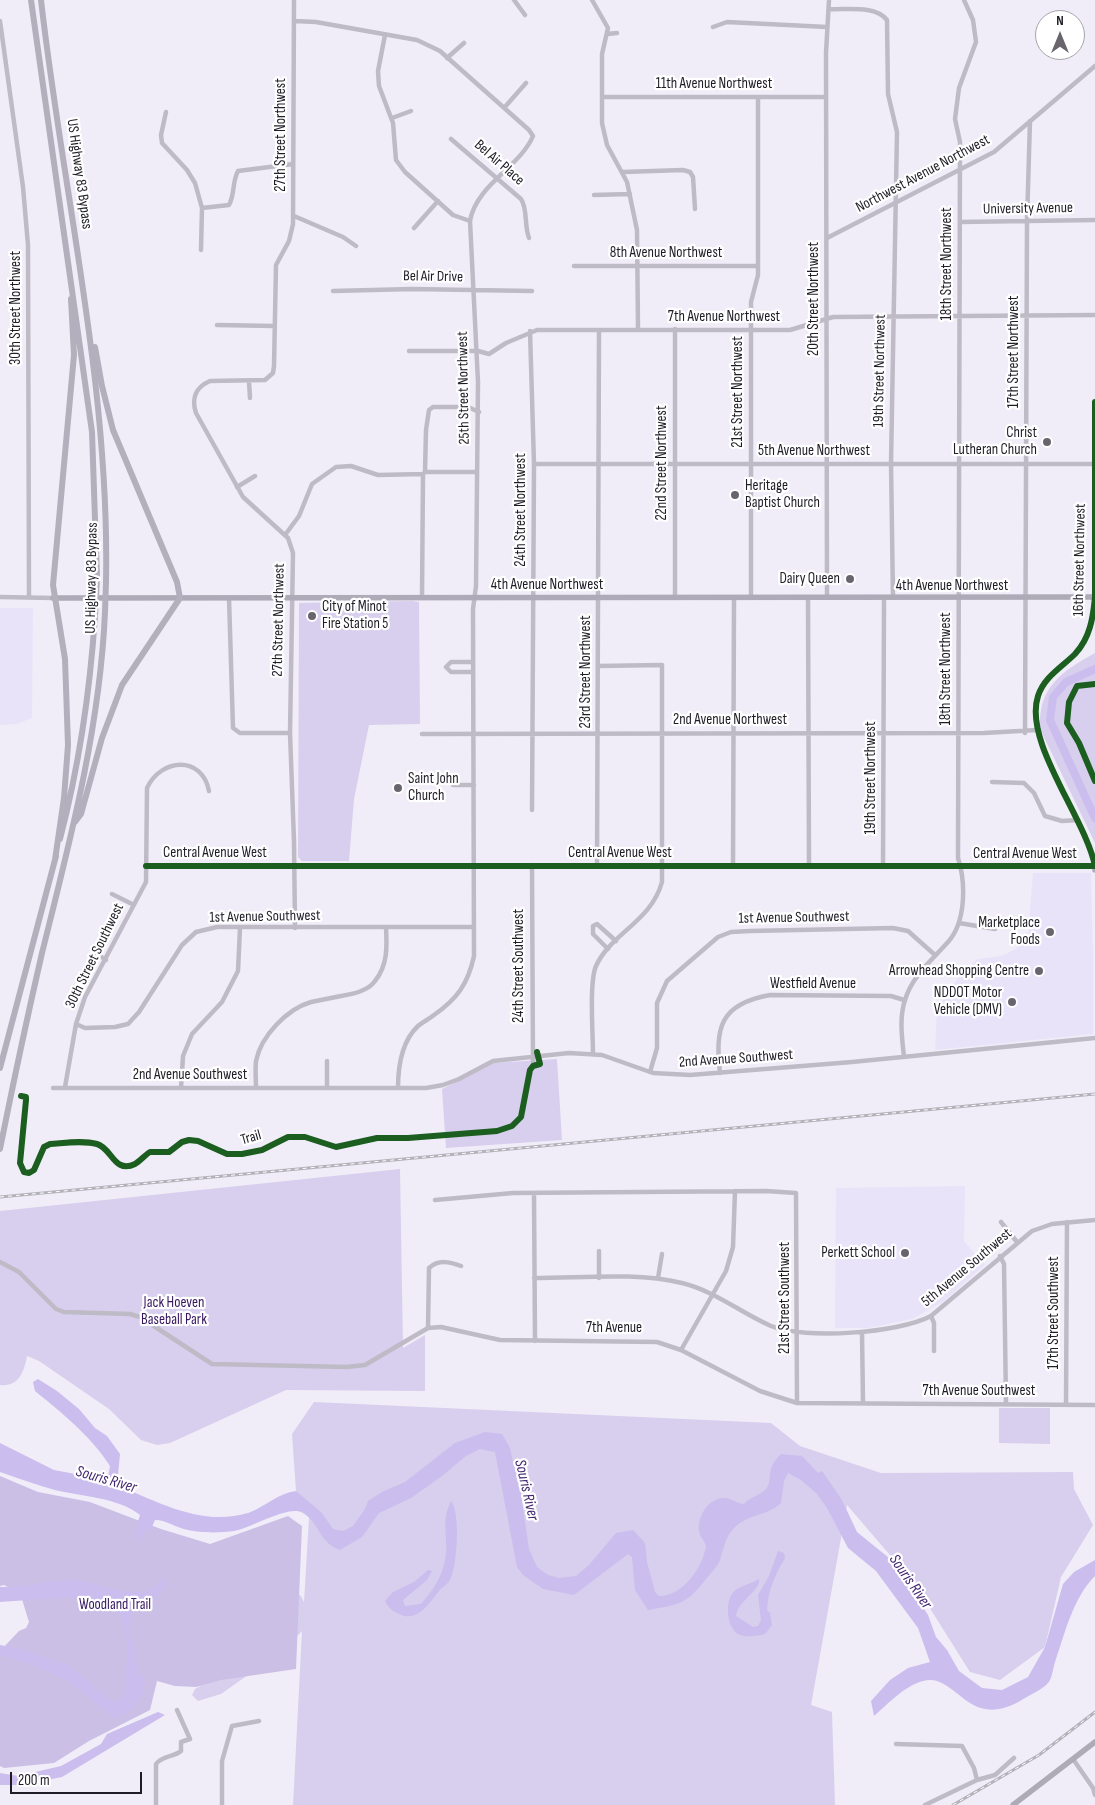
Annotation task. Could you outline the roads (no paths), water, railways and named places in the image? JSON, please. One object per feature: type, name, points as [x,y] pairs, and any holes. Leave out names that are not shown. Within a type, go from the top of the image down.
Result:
[{"type":"highway","name":"US Highway 83 Bypass","points":[[0,1068],[55,860],[77,763],[89,685],[98,577],[92,432],[31,0]]},
{"type":"highway","name":"US Highway 83 Bypass","points":[[0,1149],[33,994],[75,822],[99,687],[106,612],[107,535],[101,429],[84,296],[41,0]]},
{"type":"highway","points":[[55,860],[64,798],[68,733],[65,659],[53,598],[74,355],[72,284]]},
{"type":"highway","points":[[75,822],[81,814],[102,738],[122,685],[180,598],[177,582],[110,421],[90,316],[84,296]]},
{"type":"main road","name":"4th Avenue Northwest","points":[[53,598],[1095,598]]},
{"type":"main road","points":[[1013,1805],[1095,1742]]},
{"type":"street","name":"27th Street Northwest","points":[[274,326],[276,265],[293,232],[294,216],[294,0]]},
{"type":"street","points":[[514,0],[526,15]]},
{"type":"street","points":[[592,0],[608,28],[602,54],[602,123],[605,138],[623,172],[630,194],[637,230],[639,266],[638,329]]},
{"type":"street","name":"20th Street Northwest","points":[[827,598],[826,96],[829,0]]},
{"type":"street","name":"18th Street Northwest","points":[[959,923],[962,902],[961,867],[958,858],[960,142],[954,119],[959,88],[976,42],[973,20],[964,0]]},
{"type":"street","name":"19th Street Northwest","points":[[829,9],[872,10],[882,13],[886,20],[888,94],[897,132],[891,463],[893,598]]},
{"type":"street","name":"30th Street Northwest","points":[[0,21],[23,187],[28,245],[29,598]]},
{"type":"street","points":[[294,21],[316,22],[429,44],[504,108],[526,84]]},
{"type":"street","points":[[713,27],[727,22],[827,27]]},
{"type":"street","points":[[607,34],[617,33]]},
{"type":"street","points":[[385,35],[378,71],[379,86],[392,118],[396,160],[405,172],[453,215],[470,221]]},
{"type":"street","points":[[447,58],[464,43]]},
{"type":"street","name":"Northwest Avenue Northwest","points":[[827,238],[994,152],[1095,66]]},
{"type":"street","name":"11th Avenue Northwest","points":[[602,97],[826,96]]},
{"type":"street","name":"21st Street Northwest","points":[[752,598],[750,464],[751,329],[752,302],[758,266],[758,97]]},
{"type":"street","name":"25th Street Northwest","points":[[398,1088],[398,1068],[412,1033],[418,1026],[455,1000],[464,987],[474,956],[473,662],[478,351],[472,290],[470,221],[476,204],[497,178],[530,143],[532,136],[529,130],[504,108]]},
{"type":"street","points":[[392,118],[410,111]]},
{"type":"street","points":[[166,112],[161,135],[162,143],[187,170],[195,183],[202,208],[201,250]]},
{"type":"street","name":"17th Street Northwest","points":[[1025,733],[1030,121]]},
{"type":"street","name":"Bel Air Place","points":[[452,139],[523,202],[525,228],[529,238]]},
{"type":"street","points":[[202,208],[229,205],[233,198],[233,181],[238,171],[293,164]]},
{"type":"street","points":[[623,172],[683,170],[690,172],[695,209]]},
{"type":"street","points":[[594,195],[630,194]]},
{"type":"street","points":[[414,228],[438,201]]},
{"type":"street","points":[[294,216],[343,237],[356,246]]},
{"type":"street","name":"University Avenue","points":[[960,222],[1095,220]]},
{"type":"street","name":"8th Avenue Northwest","points":[[574,266],[758,266]]},
{"type":"street","name":"Bel Air Drive","points":[[333,291],[532,291]]},
{"type":"street","name":"7th Avenue Northwest","points":[[409,351],[478,351],[489,354],[530,331],[638,329],[790,330],[827,318],[1095,315]]},
{"type":"street","points":[[217,325],[274,326],[273,373],[265,380],[210,382],[203,384],[197,390],[195,408],[243,497],[286,535],[299,516],[312,484],[336,468],[351,466],[378,474],[477,472]]},
{"type":"street","name":"22nd Street Northwest","points":[[675,329],[675,598]]},
{"type":"street","name":"23rd Street Northwest","points":[[597,865],[599,330]]},
{"type":"street","name":"24th Street Northwest","points":[[530,331],[534,464],[532,810]]},
{"type":"street","points":[[249,382],[250,398]]},
{"type":"street","name":"16th Street Northwest","points":[[1095,402],[1095,598],[1091,624],[1082,644],[1041,687],[1035,708],[1037,730],[1089,843],[1095,866]]},
{"type":"street","points":[[422,597],[424,473],[429,410],[433,407],[468,407],[478,412]]},
{"type":"street","name":"5th Avenue Northwest","points":[[534,464],[1094,464]]},
{"type":"street","points":[[237,486],[255,476]]},
{"type":"street","name":"27th Street Northwest","points":[[286,535],[292,553],[290,733],[295,928]]},
{"type":"street","name":"4th Avenue Northwest","points":[[0,597],[53,598]]},
{"type":"street","points":[[229,598],[231,723],[235,731],[240,733],[290,733]]},
{"type":"street","points":[[733,866],[734,598]]},
{"type":"street","points":[[808,598],[809,866]]},
{"type":"street","name":"19th Street Northwest","points":[[883,867],[884,599]]},
{"type":"street","points":[[473,662],[451,662],[446,667],[451,672],[473,672]]},
{"type":"street","points":[[593,1054],[595,968],[608,949],[657,898],[662,882],[662,665],[598,666]]},
{"type":"street","name":"2nd Avenue Northwest","points":[[422,734],[1025,733],[1037,730]]},
{"type":"street","name":"30th Street Southwest","points":[[65,1087],[76,1024],[85,997],[146,882],[145,796],[152,778],[168,767],[178,764],[188,766],[204,777],[209,791]]},
{"type":"street","points":[[992,782],[1024,783],[1034,793],[1045,816],[1062,821],[1078,820]]},
{"type":"street","points":[[453,785],[474,785]]},
{"type":"street","name":"24th Street Southwest","points":[[532,865],[533,1066]]},
{"type":"street","name":"Central Avenue West","points":[[146,866],[1095,866]]},
{"type":"street","points":[[112,894],[134,905]]},
{"type":"street","points":[[904,1057],[901,1026],[904,1000],[911,986],[935,954],[949,941],[959,923],[995,929]]},
{"type":"street","points":[[608,949],[593,934],[592,926],[597,924],[601,926],[616,941]]},
{"type":"street","name":"1st Avenue Southwest","points":[[76,1024],[85,1028],[115,1028],[128,1024],[182,945],[196,932],[218,927],[474,927]]},
{"type":"street","points":[[256,1088],[256,1060],[266,1039],[286,1016],[310,1002],[354,993],[369,988],[376,981],[384,966],[387,951],[386,927]]},
{"type":"street","points":[[181,1088],[183,1056],[192,1034],[222,1002],[238,970],[240,928]]},
{"type":"street","name":"1st Avenue Southwest","points":[[650,1072],[657,1048],[657,1003],[666,981],[718,937],[731,932],[750,931],[893,928],[908,931],[935,954]]},
{"type":"street","points":[[97,954],[106,960]]},
{"type":"street","name":"Westfield Avenue","points":[[720,1073],[720,1029],[736,1006],[750,998],[770,995],[891,996],[904,1000]]},
{"type":"street","name":"2nd Avenue Southwest","points":[[53,1088],[398,1088],[443,1086],[493,1061],[569,1053],[593,1054],[636,1070],[670,1075],[720,1073],[1095,1038]]},
{"type":"street","points":[[327,1061],[327,1088]]},
{"type":"street","points":[[435,1200],[513,1193],[735,1191],[733,1247],[726,1271],[681,1350]]},
{"type":"street","name":"21st Street Southwest","points":[[735,1191],[796,1193],[798,1403]]},
{"type":"street","points":[[534,1193],[535,1341]]},
{"type":"street","name":"5th Avenue Southwest","points":[[534,1278],[658,1278],[702,1289],[772,1326],[798,1332],[862,1332],[898,1328],[931,1316],[1032,1231],[1067,1222],[1095,1220]]},
{"type":"street","points":[[1001,1222],[1017,1242]]},
{"type":"street","name":"17th Street Southwest","points":[[1066,1405],[1067,1222]]},
{"type":"street","points":[[599,1250],[599,1278]]},
{"type":"street","points":[[658,1278],[662,1254]]},
{"type":"street","points":[[1000,1256],[1004,1264],[1006,1404]]},
{"type":"street","points":[[0,1262],[26,1277],[56,1308],[72,1314],[130,1314],[140,1317],[212,1364],[347,1367],[365,1365],[428,1328],[429,1268],[433,1264],[448,1262],[461,1266]]},
{"type":"street","points":[[931,1316],[934,1323],[934,1351]]},
{"type":"street","name":"7th Avenue","points":[[428,1328],[441,1327],[500,1340],[639,1340],[657,1342],[681,1350],[760,1391],[798,1403]]},
{"type":"street","points":[[862,1332],[863,1403]]},
{"type":"street","name":"7th Avenue Southwest","points":[[798,1403],[1095,1405]]},
{"type":"street","points":[[156,1805],[156,1764],[159,1760],[176,1755],[182,1751],[181,1742],[190,1739],[177,1710]]},
{"type":"street","points":[[222,1805],[222,1762],[232,1726],[259,1720]]},
{"type":"street","points":[[896,1744],[962,1746],[974,1768],[977,1780]]},
{"type":"street","points":[[925,1805],[977,1780],[998,1773],[1014,1758]]},
{"type":"street","points":[[1072,1759],[1093,1788],[1095,1795]]},
{"type":"water","name":"Souris River","points":[[38,1379],[57,1391],[79,1409],[95,1428],[107,1436],[120,1454],[117,1485],[164,1505],[197,1515],[231,1517],[248,1513],[283,1494],[296,1491],[322,1513],[333,1529],[343,1531],[353,1526],[365,1509],[368,1501],[382,1492],[405,1482],[455,1443],[485,1432],[502,1434],[510,1448],[515,1471],[518,1474],[529,1549],[537,1567],[548,1575],[559,1578],[576,1576],[589,1565],[616,1533],[633,1530],[645,1543],[647,1562],[655,1592],[659,1596],[668,1595],[684,1586],[701,1563],[706,1546],[700,1535],[699,1523],[704,1511],[712,1502],[724,1498],[744,1504],[766,1489],[771,1469],[781,1454],[802,1456],[818,1473],[822,1471],[842,1500],[857,1532],[889,1558],[906,1581],[928,1615],[936,1637],[947,1650],[959,1671],[982,1688],[1002,1690],[1028,1677],[1045,1647],[1063,1584],[1074,1572],[1095,1560],[1095,1576],[1075,1605],[1050,1679],[1040,1689],[1005,1708],[990,1710],[976,1707],[946,1685],[935,1681],[923,1681],[903,1691],[874,1716],[871,1701],[890,1680],[908,1668],[930,1662],[918,1628],[876,1571],[848,1548],[827,1508],[817,1494],[801,1480],[788,1473],[784,1481],[781,1503],[771,1510],[747,1519],[736,1526],[728,1537],[718,1565],[699,1588],[681,1602],[648,1610],[635,1590],[632,1557],[628,1554],[574,1595],[543,1589],[523,1575],[517,1567],[495,1452],[480,1449],[466,1456],[411,1498],[379,1513],[362,1537],[340,1550],[327,1542],[309,1517],[297,1511],[280,1514],[242,1529],[223,1532],[193,1531],[164,1521],[155,1520],[151,1529],[144,1532],[138,1544],[135,1531],[140,1515],[131,1509],[99,1498],[55,1490],[0,1472],[0,1443],[54,1470],[102,1479],[108,1477],[110,1466],[94,1445],[76,1425],[35,1391],[33,1382]]},
{"type":"water","points":[[451,1501],[456,1517],[457,1540],[455,1564],[450,1580],[427,1606],[417,1614],[406,1616],[399,1614],[391,1609],[385,1601],[393,1592],[414,1582],[428,1570],[432,1571],[427,1580],[403,1600],[405,1606],[421,1604],[441,1575],[446,1549],[446,1516]]},
{"type":"water","points":[[778,1551],[784,1553],[785,1558],[770,1589],[767,1610],[770,1613],[772,1625],[765,1634],[748,1636],[738,1634],[734,1631],[729,1621],[728,1603],[730,1598],[737,1589],[759,1579],[757,1588],[741,1605],[736,1616],[753,1627],[758,1626],[761,1620],[758,1595],[769,1576]]},
{"type":"water","points":[[163,1579],[168,1583],[158,1596],[149,1602],[133,1608],[129,1635],[138,1671],[144,1678],[144,1692],[129,1712],[115,1718],[66,1680],[38,1667],[0,1655],[0,1645],[17,1648],[68,1665],[113,1702],[124,1696],[128,1647],[117,1604],[69,1597],[0,1602],[0,1587],[76,1580],[120,1590],[143,1592],[152,1588],[159,1580]]},
{"type":"water","points":[[158,1712],[165,1715],[62,1777],[21,1785],[0,1785],[0,1773],[18,1776],[61,1766],[101,1744],[107,1734]]},
{"type":"waterway","points":[[1095,669],[1066,682],[1053,697],[1050,720],[1095,818]]},
{"type":"railway","points":[[0,1197],[1095,1094]]},
{"type":"railway","points":[[953,1805],[1039,1755],[1095,1712]]},
{"type":"place","name":"Christ Lutheran Church","points":[[1047,442]]},
{"type":"place","name":"Heritage Baptist Church","points":[[735,495]]},
{"type":"place","name":"Dairy Queen","points":[[850,579]]},
{"type":"place","name":"City of Minot Fire Station 5","points":[[312,616]]},
{"type":"place","name":"Saint John Church","points":[[398,788]]},
{"type":"place","name":"Marketplace Foods","points":[[1050,932]]},
{"type":"place","name":"Arrowhead Shopping Centre","points":[[1039,971]]},
{"type":"place","name":"NDDOT Motor Vehicle (DMV)","points":[[1012,1002]]},
{"type":"place","name":"Perkett School","points":[[905,1253]]},
{"type":"park label","name":"Jack Hoeven Baseball Park","points":[[174,1312]]},
{"type":"park label","name":"Woodland Trail","points":[[115,1605]]}]
